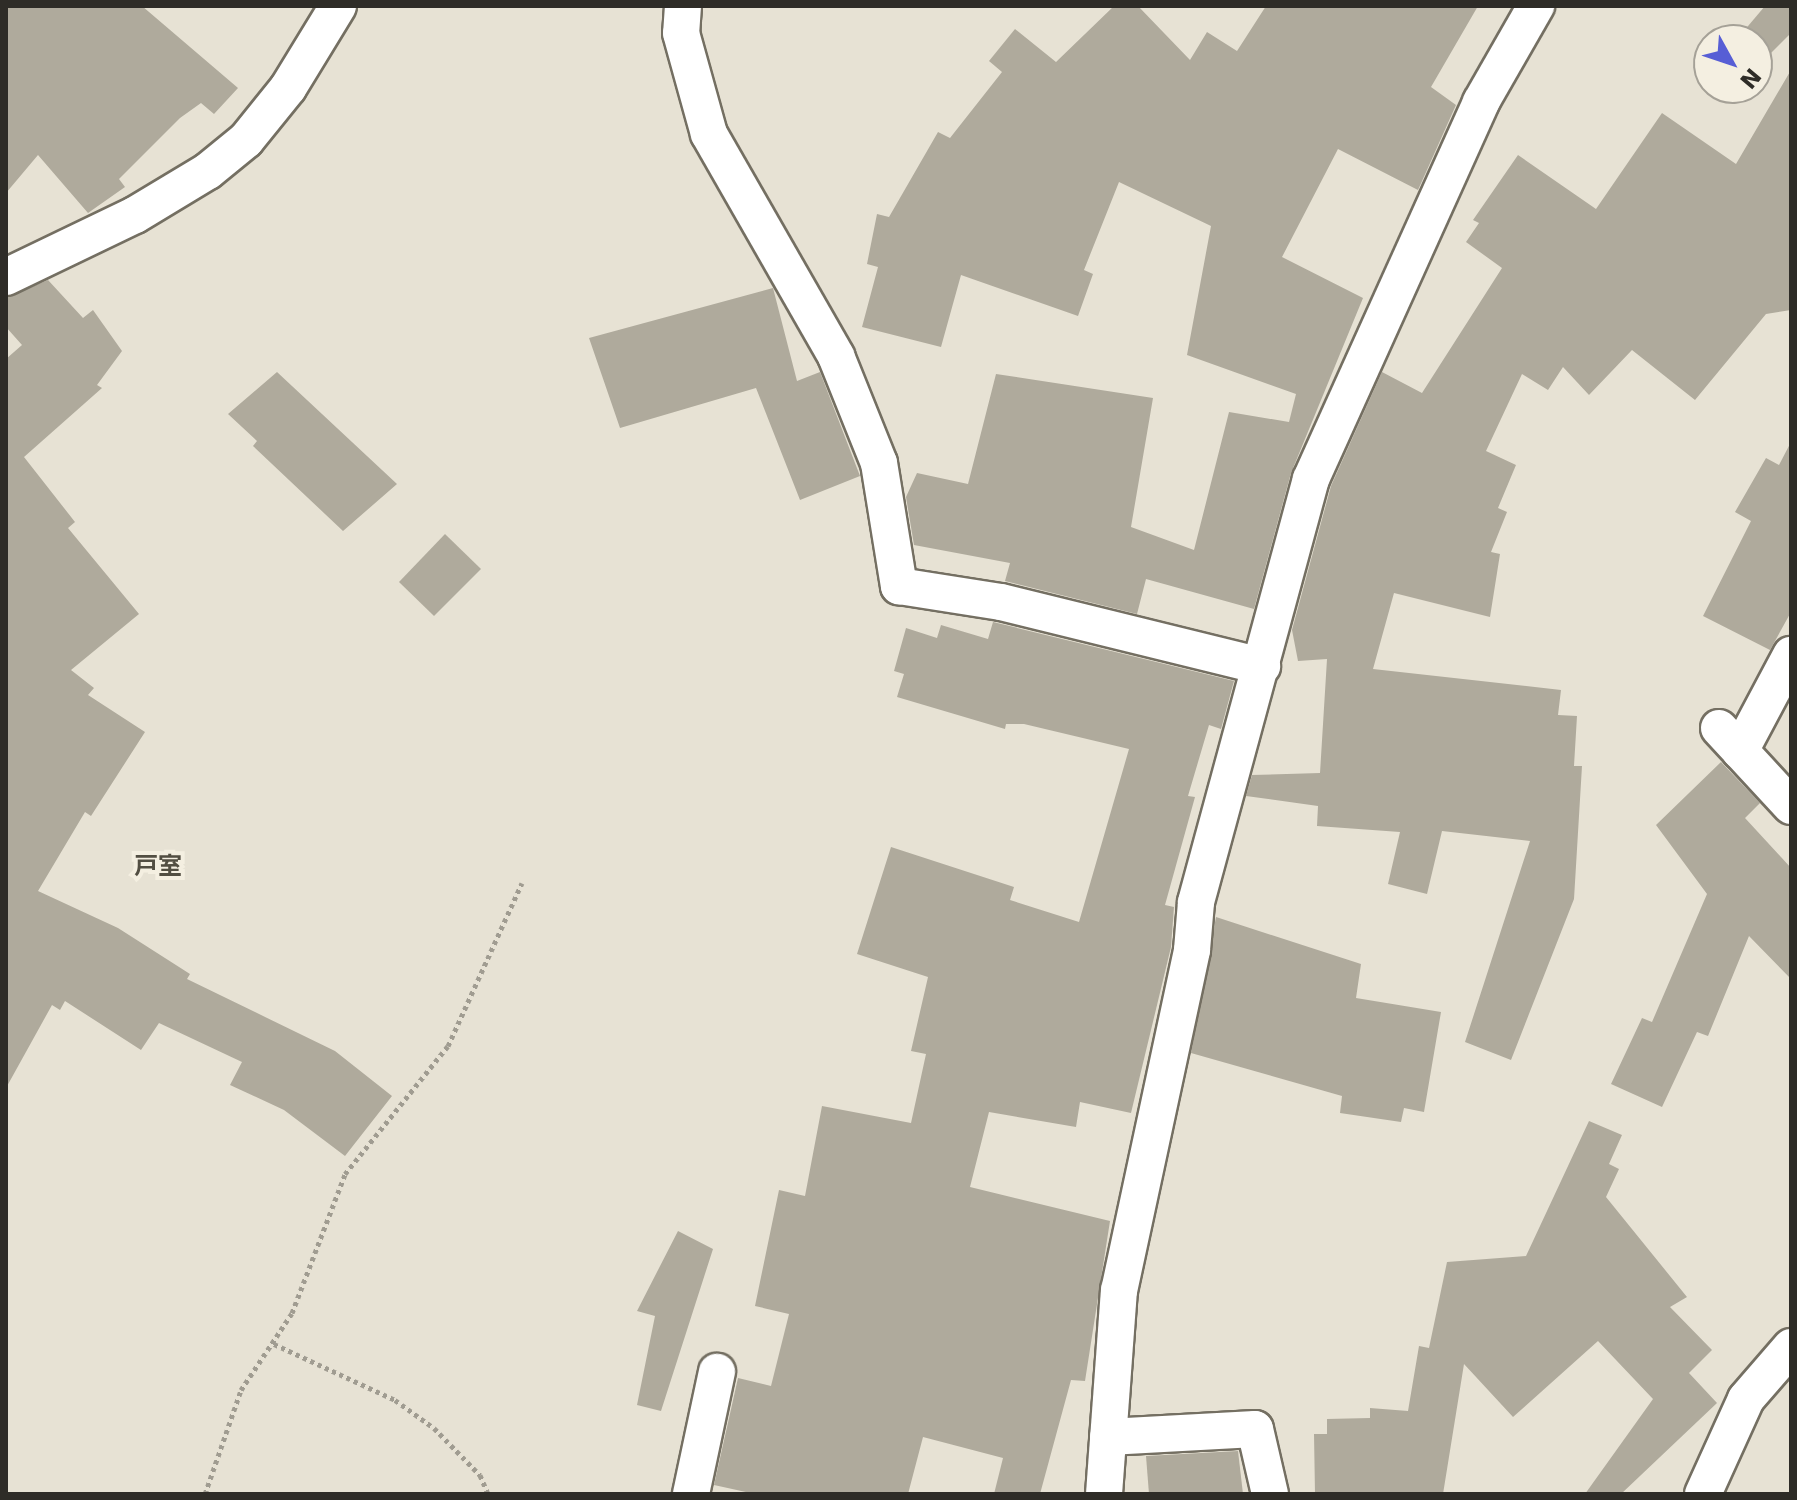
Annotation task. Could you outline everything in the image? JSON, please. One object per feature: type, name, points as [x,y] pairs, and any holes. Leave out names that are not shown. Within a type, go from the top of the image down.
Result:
[{"type":"street","points":[[6,277],[135,215],[217,163],[288,88],[338,6]]},
{"type":"street","points":[[683,6],[681,33],[709,134],[836,356],[879,463],[899,586],[1001,602],[1262,666]]},
{"type":"street","points":[[1104,1494],[1119,1291],[1192,950],[1196,902],[1224,783],[1262,666],[1311,479],[1481,102],[1536,6]]},
{"type":"street","points":[[1791,655],[1729,739],[1791,806]]},
{"type":"street","points":[[1703,1494],[1746,1399],[1791,1347]]},
{"type":"street","points":[[691,1494],[717,1372]]},
{"type":"street","points":[[1108,1437],[1255,1429],[1270,1494]]},
{"type":"path","points":[[205,1494],[241,1390],[292,1313],[345,1174],[448,1046],[522,883]]},
{"type":"path","points":[[274,1344],[395,1400],[434,1428],[480,1475],[488,1494]]},
{"type":"building","points":[[6,6],[142,6],[238,88],[214,114],[201,103],[180,118],[119,179],[125,187],[88,213],[38,155],[6,193]]},
{"type":"building","points":[[1114,6],[1138,6],[1190,60],[1207,32],[1237,51],[1266,6],[1478,6],[1431,87],[1456,105],[1418,190],[1338,149],[1282,257],[1363,298],[1291,473],[1254,609],[1146,579],[1137,614],[1005,581],[1010,563],[914,545],[906,497],[917,473],[968,484],[996,374],[1153,398],[1131,527],[1194,550],[1229,412],[1289,422],[1296,394],[1187,355],[1211,226],[1119,182],[1084,270],[1093,274],[1078,316],[961,275],[941,347],[862,327],[878,267],[867,264],[877,214],[889,217],[938,132],[950,138],[1002,72],[989,61],[1015,29],[1056,62]]},
{"type":"building","points":[[1765,6],[1791,6],[1791,33],[1773,51],[1773,24],[1750,24]]},
{"type":"building","points":[[1791,70],[1791,310],[1766,314],[1695,400],[1632,350],[1589,395],[1563,367],[1548,390],[1522,374],[1486,451],[1516,465],[1498,508],[1507,512],[1491,552],[1500,554],[1490,617],[1394,593],[1373,669],[1561,690],[1558,715],[1577,716],[1574,766],[1582,766],[1574,899],[1511,1060],[1465,1042],[1530,841],[1442,831],[1427,894],[1388,884],[1400,832],[1317,826],[1318,806],[1246,796],[1252,775],[1320,773],[1327,659],[1298,661],[1292,630],[1331,486],[1382,372],[1422,393],[1502,268],[1466,242],[1479,223],[1473,220],[1518,155],[1596,209],[1662,113],[1736,164]]},
{"type":"building","points":[[48,280],[83,318],[93,310],[122,351],[97,385],[102,388],[24,457],[75,522],[68,528],[139,614],[71,670],[94,688],[88,695],[145,732],[91,816],[85,812],[38,891],[118,928],[190,974],[187,979],[335,1051],[392,1096],[345,1156],[284,1110],[230,1085],[242,1062],[159,1023],[141,1050],[65,1001],[60,1010],[52,1005],[6,1088],[6,359],[22,345],[6,327],[6,298]]},
{"type":"building","points":[[773,288],[797,381],[820,372],[860,476],[800,500],[756,388],[620,428],[589,338]]},
{"type":"building","points":[[277,372],[397,484],[343,531],[253,446],[257,441],[228,414]]},
{"type":"building","points":[[1791,442],[1791,612],[1770,650],[1703,616],[1751,521],[1735,512],[1766,458],[1779,465]]},
{"type":"building","points":[[445,534],[481,569],[434,616],[399,582]]},
{"type":"building","points":[[993,622],[1234,681],[1221,729],[1209,725],[1188,796],[1195,797],[1165,905],[1174,907],[1171,947],[1131,1113],[1080,1102],[1076,1127],[989,1112],[970,1187],[1110,1221],[1085,1381],[1071,1380],[1040,1494],[994,1494],[1003,1458],[923,1437],[908,1494],[755,1494],[714,1485],[738,1378],[771,1386],[789,1314],[755,1306],[779,1190],[805,1196],[822,1106],[911,1123],[926,1054],[911,1051],[928,977],[857,954],[891,847],[1014,887],[1010,900],[1079,922],[1129,749],[1024,724],[1006,724],[1005,729],[897,697],[904,674],[894,671],[906,628],[937,638],[941,625],[988,639]]},
{"type":"building","points":[[1721,762],[1760,803],[1745,818],[1791,868],[1791,979],[1749,936],[1708,1036],[1697,1032],[1662,1107],[1611,1084],[1642,1018],[1652,1022],[1707,894],[1656,825]]},
{"type":"building","points":[[1216,917],[1361,964],[1356,998],[1441,1012],[1424,1112],[1404,1108],[1401,1122],[1340,1113],[1342,1096],[1191,1053]]},
{"type":"building","points":[[1589,1121],[1622,1135],[1609,1164],[1619,1169],[1606,1197],[1687,1297],[1670,1307],[1712,1350],[1689,1373],[1717,1403],[1621,1494],[1585,1494],[1653,1399],[1598,1341],[1513,1417],[1464,1364],[1443,1494],[1315,1494],[1314,1434],[1327,1434],[1327,1419],[1370,1418],[1370,1408],[1408,1411],[1419,1346],[1429,1348],[1447,1262],[1526,1256]]},
{"type":"building","points":[[678,1231],[713,1249],[661,1411],[637,1405],[655,1316],[637,1311]]},
{"type":"building","points":[[1238,1451],[1243,1494],[1149,1494],[1146,1456]]},
{"type":"district","name":"戸室","points":[[158,867]]}]
